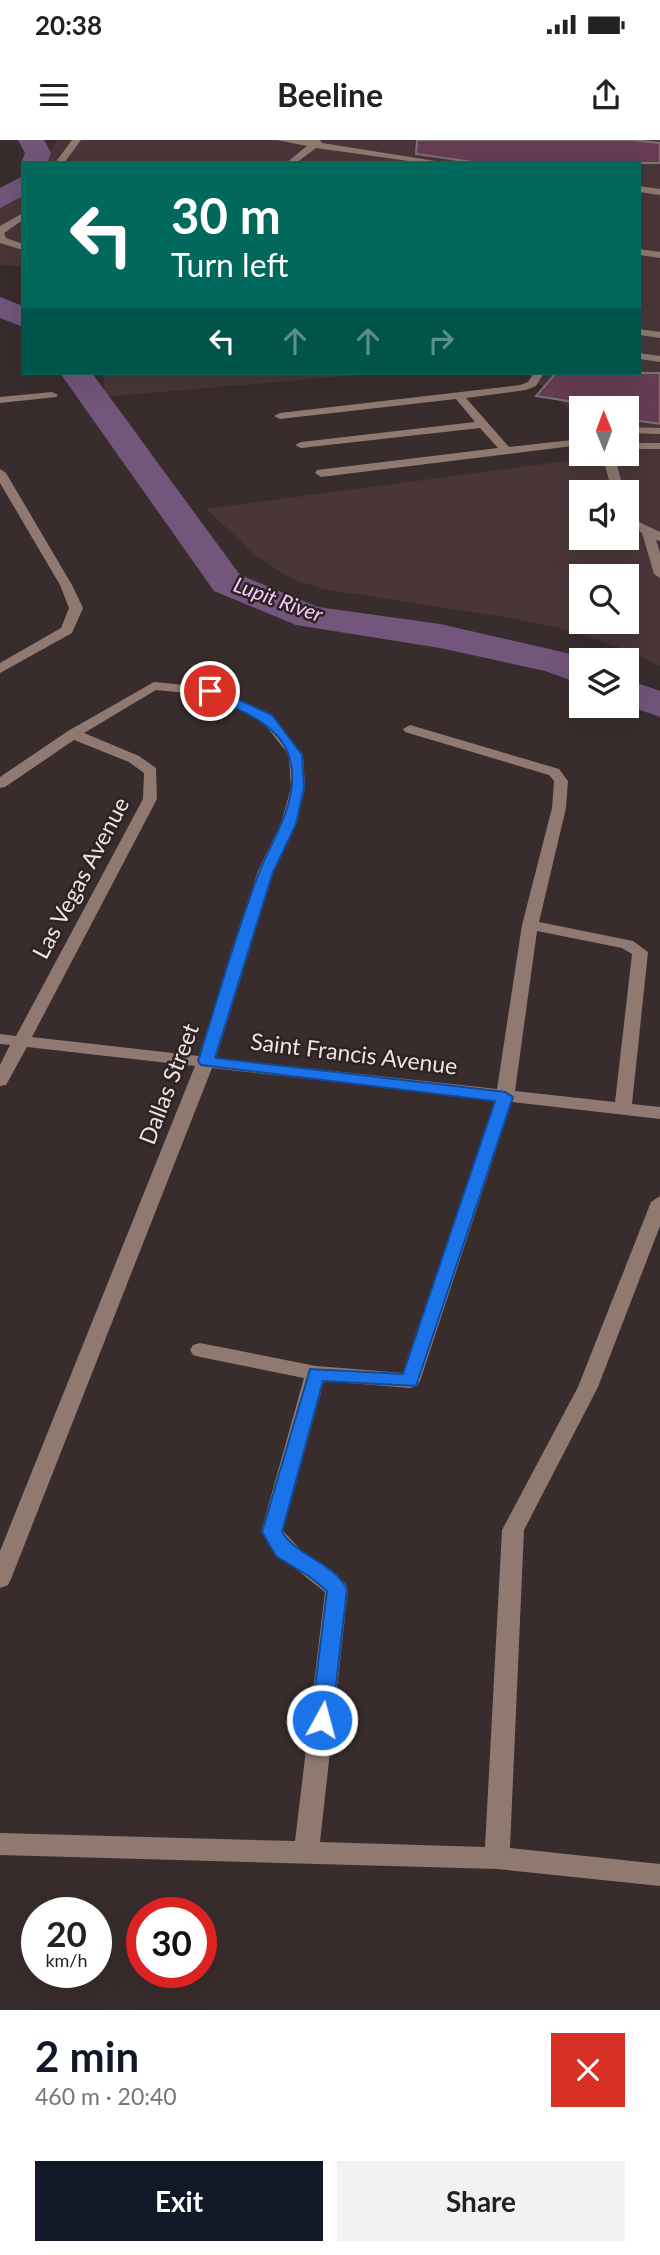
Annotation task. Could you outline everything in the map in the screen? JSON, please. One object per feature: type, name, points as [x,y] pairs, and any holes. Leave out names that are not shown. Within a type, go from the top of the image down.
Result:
[{"type":"street","points":[[61,161],[78,140]]},
{"type":"street","points":[[281,140],[318,143],[431,161]]},
{"type":"street","points":[[293,161],[318,143]]},
{"type":"street","points":[[641,189],[660,192]]},
{"type":"street","points":[[21,217],[3,228],[0,234],[2,240],[21,246]]},
{"type":"street","points":[[641,252],[660,255]]},
{"type":"street","points":[[641,332],[660,335]]},
{"type":"street","points":[[641,356],[660,359]]},
{"type":"street","points":[[281,416],[522,388],[533,384],[538,375]]},
{"type":"street","points":[[0,400],[52,395]]},
{"type":"street","points":[[458,396],[506,451]]},
{"type":"street","points":[[301,445],[482,424]]},
{"type":"street","points":[[639,430],[660,431]]},
{"type":"street","points":[[321,473],[569,443]]},
{"type":"street","points":[[639,446],[660,446]]},
{"type":"street","points":[[611,466],[615,480]]},
{"type":"street","points":[[0,473],[66,585],[76,608],[67,630],[0,668]]},
{"type":"street","points":[[639,524],[654,536],[660,574]]},
{"type":"street","name":"Dallas Street","points":[[0,1579],[206,1061],[266,872],[289,824],[298,788],[296,755],[267,718],[210,691],[154,686],[73,734]]},
{"type":"street","points":[[200,1350],[316,1373],[410,1381],[505,1097],[530,925],[559,808],[561,781],[554,772],[411,730]]},
{"type":"street","points":[[0,784],[73,734]]},
{"type":"street","name":"Las Vegas Avenue","points":[[0,1081],[150,799],[150,771],[134,759],[73,734]]},
{"type":"street","points":[[530,925],[627,943],[640,952],[623,1107]]},
{"type":"street","name":"Saint Francis Avenue","points":[[0,1039],[660,1113]]},
{"type":"street","points":[[497,1858],[513,1530],[588,1387],[660,1202]]},
{"type":"street","points":[[306,1852],[337,1589],[317,1571],[283,1550],[272,1532],[316,1373]]},
{"type":"street","points":[[0,1844],[497,1858],[660,1875]]},
{"type":"shaded area","points":[[57,140],[660,140],[660,666],[639,656],[639,648],[621,648],[578,634],[639,634],[639,564],[569,564],[569,631],[504,617],[323,589],[290,578],[258,557],[206,509],[569,461],[569,466],[639,466],[639,396],[569,396],[569,410],[528,375],[641,375],[641,161],[45,161]]},
{"type":"shaded area","points":[[21,190],[21,266],[0,265],[0,203]]},
{"type":"shaded area","points":[[103,375],[358,375],[105,397]]},
{"type":"building","points":[[417,140],[634,140],[660,143],[660,163],[465,161],[416,154]]},
{"type":"building","points":[[660,373],[660,424],[639,421],[639,396],[569,396],[569,401],[536,396],[554,375]]},
{"type":"waterway","name":"Lupit River","points":[[31,140],[38,153],[35,161]]},
{"type":"waterway","name":"Lupit River","points":[[0,200],[21,185]]},
{"type":"waterway","name":"Lupit River","points":[[0,306],[21,317]]},
{"type":"waterway","name":"Lupit River","points":[[77,375],[227,583],[310,617],[440,636],[569,667]]},
{"type":"waterway","name":"Lupit River","points":[[639,696],[660,705]]},
{"type":"route","points":[[210,691],[267,718],[296,755],[298,788],[289,824],[266,872],[206,1061],[505,1097],[417,1352],[410,1381],[397,1383],[316,1373],[272,1532],[283,1550],[317,1571],[337,1589],[322,1720]]}]
